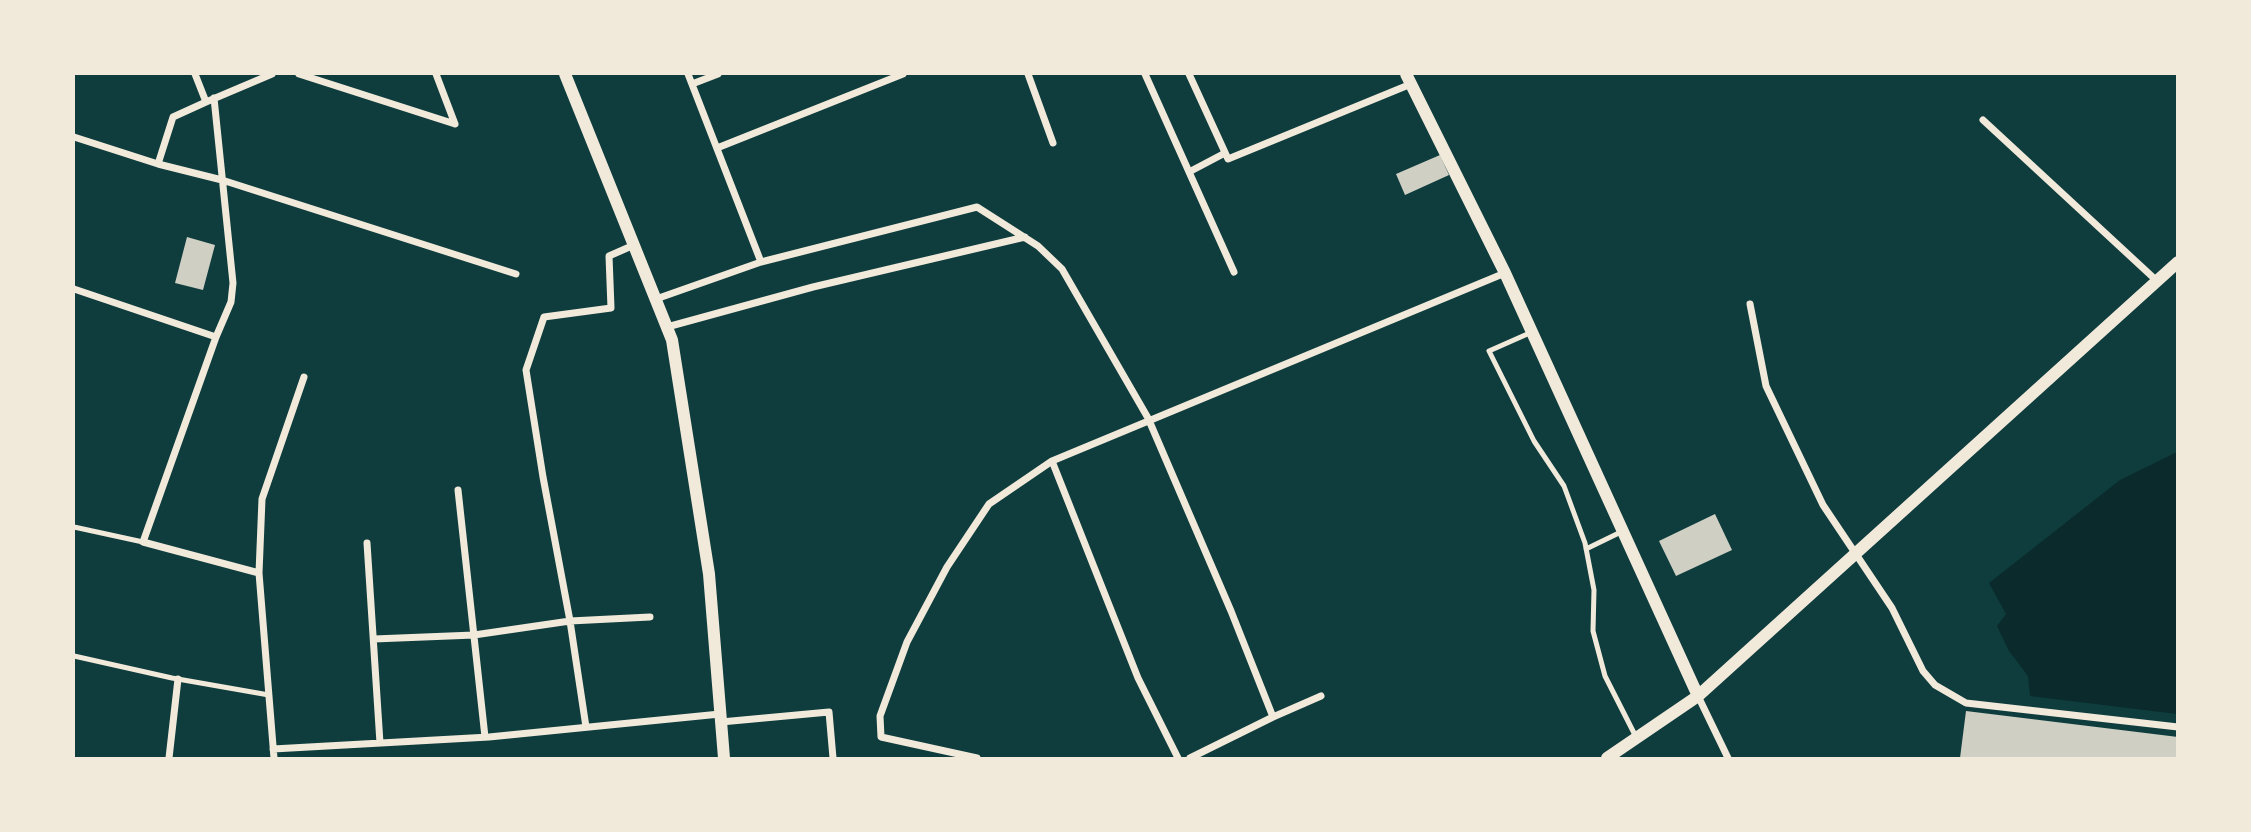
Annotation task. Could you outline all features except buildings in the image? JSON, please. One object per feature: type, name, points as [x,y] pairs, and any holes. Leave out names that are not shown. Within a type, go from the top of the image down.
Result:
[{"type":"street","points":[[195,74],[206,102]]},
{"type":"street","points":[[158,163],[173,117],[272,74]]},
{"type":"street","points":[[299,74],[455,124],[436,74]]},
{"type":"street","points":[[565,74],[672,340],[709,574],[724,758]]},
{"type":"street","points":[[688,74],[761,262]]},
{"type":"street","points":[[692,84],[718,74]]},
{"type":"street","points":[[717,148],[904,74]]},
{"type":"street","points":[[1028,74],[1053,143]]},
{"type":"street","points":[[1144,74],[1234,272]]},
{"type":"street","points":[[1189,74],[1228,159],[1409,79],[1505,273],[1728,758]]},
{"type":"street","points":[[214,98],[233,283],[231,302],[143,542],[259,573]]},
{"type":"street","points":[[1983,120],[2157,281]]},
{"type":"street","points":[[74,136],[222,180],[516,274]]},
{"type":"street","points":[[1189,172],[1225,153]]},
{"type":"street","points":[[656,299],[761,262],[977,207],[1025,237],[1062,269],[1149,420],[1273,717]]},
{"type":"street","points":[[667,327],[827,284],[1025,237]]},
{"type":"street","points":[[586,727],[526,370],[544,317],[611,308],[608,256],[634,245]]},
{"type":"street","points":[[1607,758],[1698,696],[2178,262]]},
{"type":"street","points":[[977,758],[881,737],[880,716],[907,642],[947,567],[989,504],[1052,461],[1505,273]]},
{"type":"street","points":[[74,289],[216,337]]},
{"type":"street","points":[[1750,304],[1766,386],[1823,505],[1892,608],[1923,671],[1935,685],[1966,703],[2178,727]]},
{"type":"street","points":[[274,758],[259,573],[262,499],[304,377]]},
{"type":"street","points":[[1052,461],[1138,678],[1178,758]]},
{"type":"street","points":[[458,490],[485,737]]},
{"type":"street","points":[[368,543],[380,743]]},
{"type":"street","points":[[374,639],[474,635],[570,621],[650,617]]},
{"type":"street","points":[[169,758],[178,679]]},
{"type":"street","points":[[1190,758],[1321,695]]},
{"type":"street","points":[[273,750],[829,712],[833,758]]},
{"type":"street","points":[[934,749],[935,758]]},
{"type":"lane","points":[[1532,332],[1489,351],[1534,441],[1564,486],[1586,549],[1594,590],[1593,631],[1605,676],[1636,738]]},
{"type":"lane","points":[[74,527],[143,542]]},
{"type":"lane","points":[[1586,549],[1622,531]]},
{"type":"lane","points":[[74,656],[178,679],[269,695]]},
{"type":"water","points":[[2177,452],[2177,714],[2030,696],[2028,676],[2009,651],[1997,626],[2006,614],[1989,583],[2120,480]]}]
